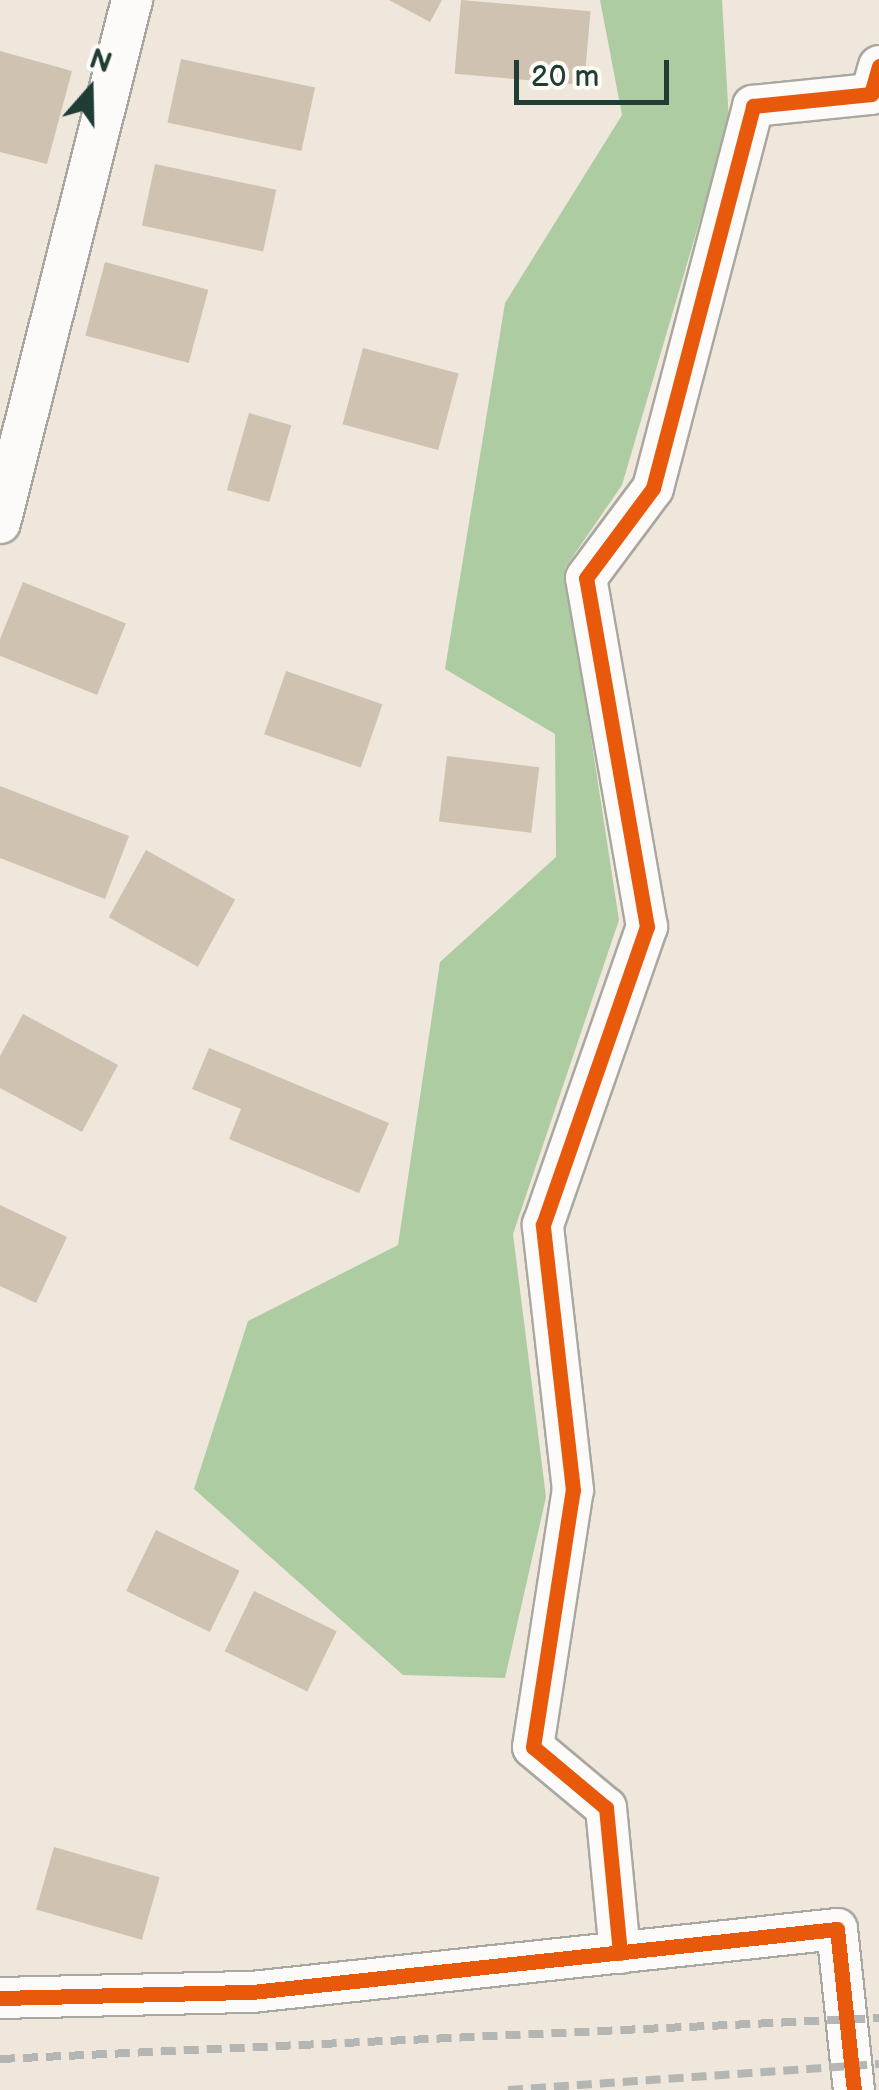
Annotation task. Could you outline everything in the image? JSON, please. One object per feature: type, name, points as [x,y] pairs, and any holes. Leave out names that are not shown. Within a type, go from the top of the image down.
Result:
[{"type":"street","points":[[0,523],[132,0]]},
{"type":"street","points":[[620,1953],[606,1808],[533,1747],[573,1490],[543,1226],[648,927],[586,578],[654,488],[754,106],[871,94],[879,66]]},
{"type":"street","points":[[0,1998],[252,1992],[838,1929],[854,2090]]},
{"type":"green space","points":[[600,0],[722,0],[729,121],[622,485],[565,568],[619,920],[513,1234],[546,1497],[505,1678],[403,1675],[194,1489],[248,1321],[398,1245],[440,962],[556,857],[555,734],[445,669],[505,303],[622,115]]},
{"type":"building","points":[[389,0],[442,0],[430,22]]},
{"type":"building","points":[[461,0],[591,11],[584,85],[455,74]]},
{"type":"building","points":[[0,51],[72,71],[47,164],[0,152]]},
{"type":"building","points":[[181,59],[315,87],[301,151],[167,123]]},
{"type":"building","points":[[155,164],[276,190],[263,251],[142,226]]},
{"type":"building","points":[[105,262],[208,290],[189,363],[85,335]]},
{"type":"building","points":[[363,348],[459,374],[438,450],[343,424]]},
{"type":"building","points":[[249,413],[291,425],[269,502],[227,490]]},
{"type":"building","points":[[23,582],[126,624],[97,695],[0,656],[0,639]]},
{"type":"building","points":[[286,671],[382,704],[361,768],[264,734]]},
{"type":"building","points":[[447,756],[539,767],[531,833],[439,822]]},
{"type":"building","points":[[0,786],[129,836],[105,899],[0,858]]},
{"type":"building","points":[[146,850],[235,899],[198,967],[109,917]]},
{"type":"building","points":[[23,1014],[118,1065],[82,1132],[0,1088],[0,1056]]},
{"type":"building","points":[[209,1048],[389,1123],[359,1193],[229,1139],[241,1109],[192,1089]]},
{"type":"building","points":[[0,1205],[67,1237],[36,1303],[0,1286]]},
{"type":"building","points":[[156,1530],[240,1571],[210,1632],[126,1591]]},
{"type":"building","points":[[254,1591],[337,1631],[307,1692],[225,1651]]},
{"type":"building","points":[[54,1847],[160,1877],[142,1940],[36,1909]]},
{"type":"railway","points":[[0,2059],[879,2018]]},
{"type":"railway","points":[[508,2090],[879,2064]]},
{"type":"cycle path","points":[[620,1953],[606,1808],[533,1747],[573,1490],[543,1225],[647,927],[586,578],[653,488],[753,106],[871,94],[879,66]]},
{"type":"cycle path","points":[[0,1998],[252,1992],[837,1929],[854,2090]]}]
